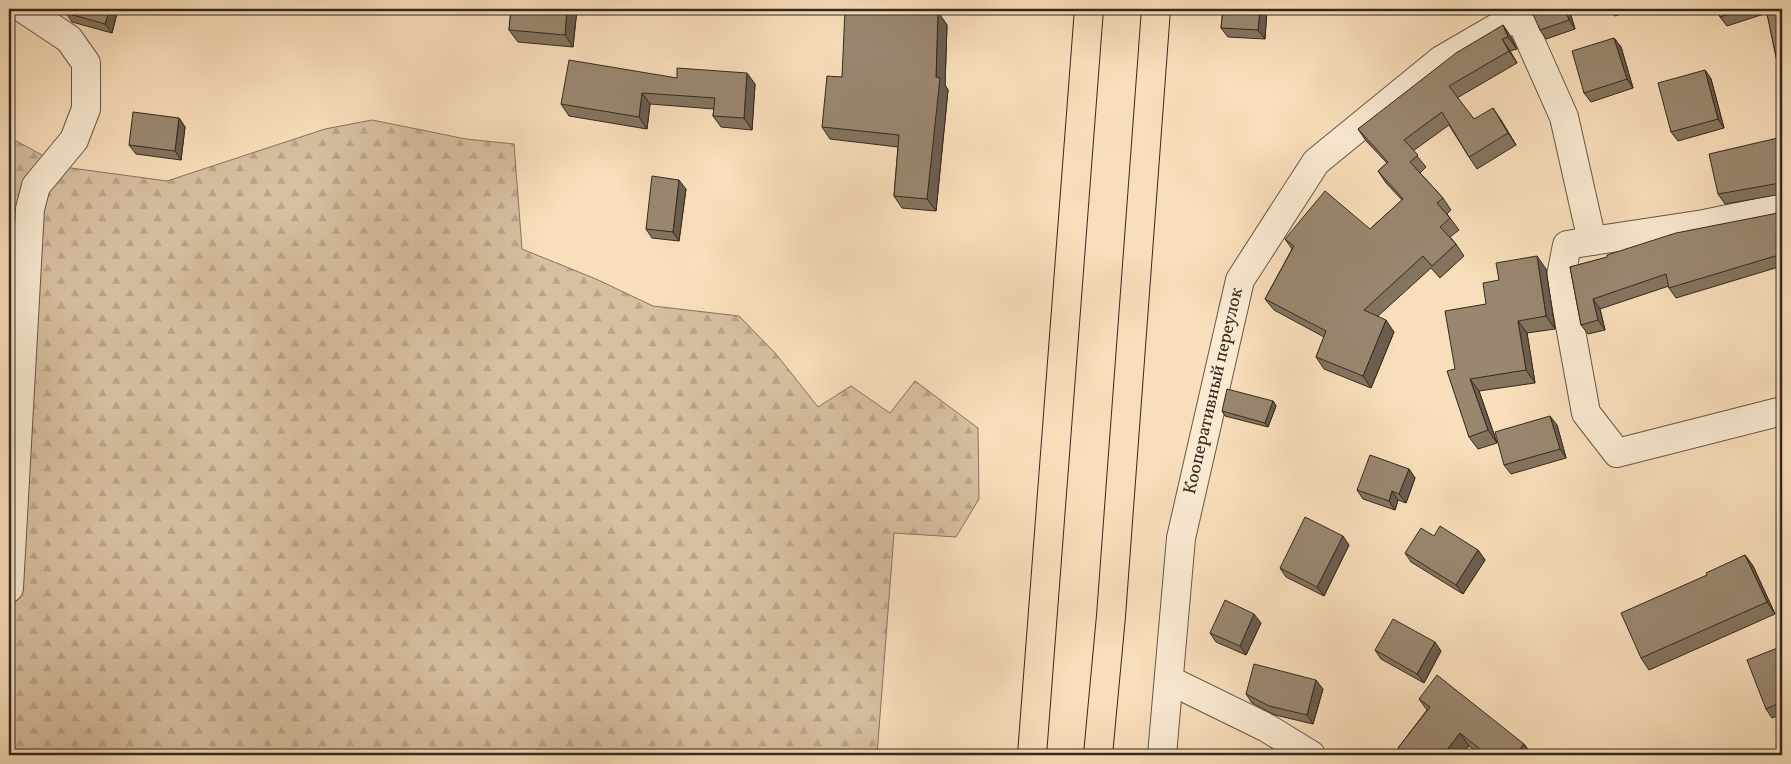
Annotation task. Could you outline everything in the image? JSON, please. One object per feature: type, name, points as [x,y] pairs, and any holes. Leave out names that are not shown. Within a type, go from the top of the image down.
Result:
[{"type":"main road","points":[[1032,755],[1089,9]]},
{"type":"main road","points":[[1098,755],[1111,616],[1156,9]]},
{"type":"street","points":[[9,588],[30,209],[36,186],[74,140],[86,109],[86,63],[69,39],[24,9]]},
{"type":"street","points":[[1522,11],[1564,117],[1592,241]]},
{"type":"street","name":"Кооперативный переулок","points":[[1162,755],[1181,538],[1240,280],[1316,162],[1441,60],[1522,11]]},
{"type":"street","points":[[1782,208],[1704,224],[1566,245],[1561,276],[1586,413],[1617,453],[1782,411]]},
{"type":"street","points":[[1169,680],[1267,728],[1311,755]]},
{"type":"green space","points":[[372,120],[466,139],[514,144],[522,249],[596,279],[653,306],[739,316],[776,354],[818,407],[851,386],[890,413],[915,381],[978,428],[979,499],[956,537],[894,533],[877,755],[9,755],[9,137],[64,167],[167,181],[325,129]]},
{"type":"building","points":[[67,9],[110,9],[105,24],[66,13]]},
{"type":"building","points":[[511,9],[567,9],[565,35],[509,30]]},
{"type":"building","points":[[845,9],[901,9],[901,11],[938,12],[936,77],[940,78],[927,199],[894,196],[899,135],[822,127],[827,76],[842,77]]},
{"type":"building","points":[[1223,9],[1260,9],[1258,30],[1221,28]]},
{"type":"building","points":[[1534,9],[1565,9],[1569,20],[1540,30],[1532,12]]},
{"type":"building","points":[[1718,9],[1746,9],[1720,17]]},
{"type":"building","points":[[1766,9],[1782,9],[1782,71],[1779,71]]},
{"type":"building","points":[[1503,25],[1508,37],[1502,39],[1509,51],[1449,86],[1474,119],[1493,108],[1508,133],[1469,157],[1442,112],[1404,140],[1418,155],[1410,162],[1443,198],[1437,203],[1450,218],[1440,227],[1456,244],[1432,266],[1423,256],[1364,310],[1386,320],[1363,376],[1316,357],[1326,331],[1265,299],[1294,246],[1285,239],[1325,191],[1370,229],[1403,199],[1378,171],[1388,162],[1358,129],[1456,53]]},
{"type":"building","points":[[1614,38],[1627,79],[1584,93],[1572,51]]},
{"type":"building","points":[[569,60],[677,78],[677,68],[747,73],[744,118],[713,116],[715,98],[642,93],[639,117],[561,104]]},
{"type":"building","points":[[1705,70],[1718,119],[1671,132],[1658,83]]},
{"type":"building","points":[[133,112],[179,118],[175,151],[129,145]]},
{"type":"building","points":[[1782,137],[1782,185],[1780,183],[1718,194],[1709,154]]},
{"type":"building","points":[[652,176],[679,180],[673,232],[646,229]]},
{"type":"building","points":[[1782,211],[1782,254],[1669,288],[1666,274],[1593,299],[1598,320],[1581,325],[1570,267],[1607,257],[1607,255],[1676,233]]},
{"type":"building","points":[[1537,256],[1546,316],[1518,321],[1526,370],[1470,379],[1488,430],[1469,437],[1447,371],[1455,369],[1445,311],[1486,304],[1483,283],[1499,280],[1496,263]]},
{"type":"building","points":[[1227,389],[1273,401],[1265,423],[1222,411]]},
{"type":"building","points":[[1550,416],[1560,449],[1504,465],[1495,432]]},
{"type":"building","points":[[1370,455],[1409,469],[1399,494],[1392,491],[1389,501],[1357,490]]},
{"type":"building","points":[[1305,517],[1343,536],[1317,587],[1280,568]]},
{"type":"building","points":[[1440,526],[1478,550],[1456,585],[1405,553],[1421,528],[1434,536]]},
{"type":"building","points":[[1745,555],[1767,602],[1641,658],[1621,613],[1707,575],[1706,573]]},
{"type":"building","points":[[1225,600],[1254,614],[1240,646],[1210,633]]},
{"type":"building","points":[[1393,619],[1435,642],[1417,674],[1375,650]]},
{"type":"building","points":[[1780,647],[1782,652],[1782,702],[1766,709],[1747,660]]},
{"type":"building","points":[[1254,664],[1316,680],[1307,715],[1269,706],[1246,694]]},
{"type":"building","points":[[1437,675],[1524,744],[1515,755],[1487,755],[1460,733],[1443,755],[1409,755],[1398,748],[1430,707],[1419,699]]}]
